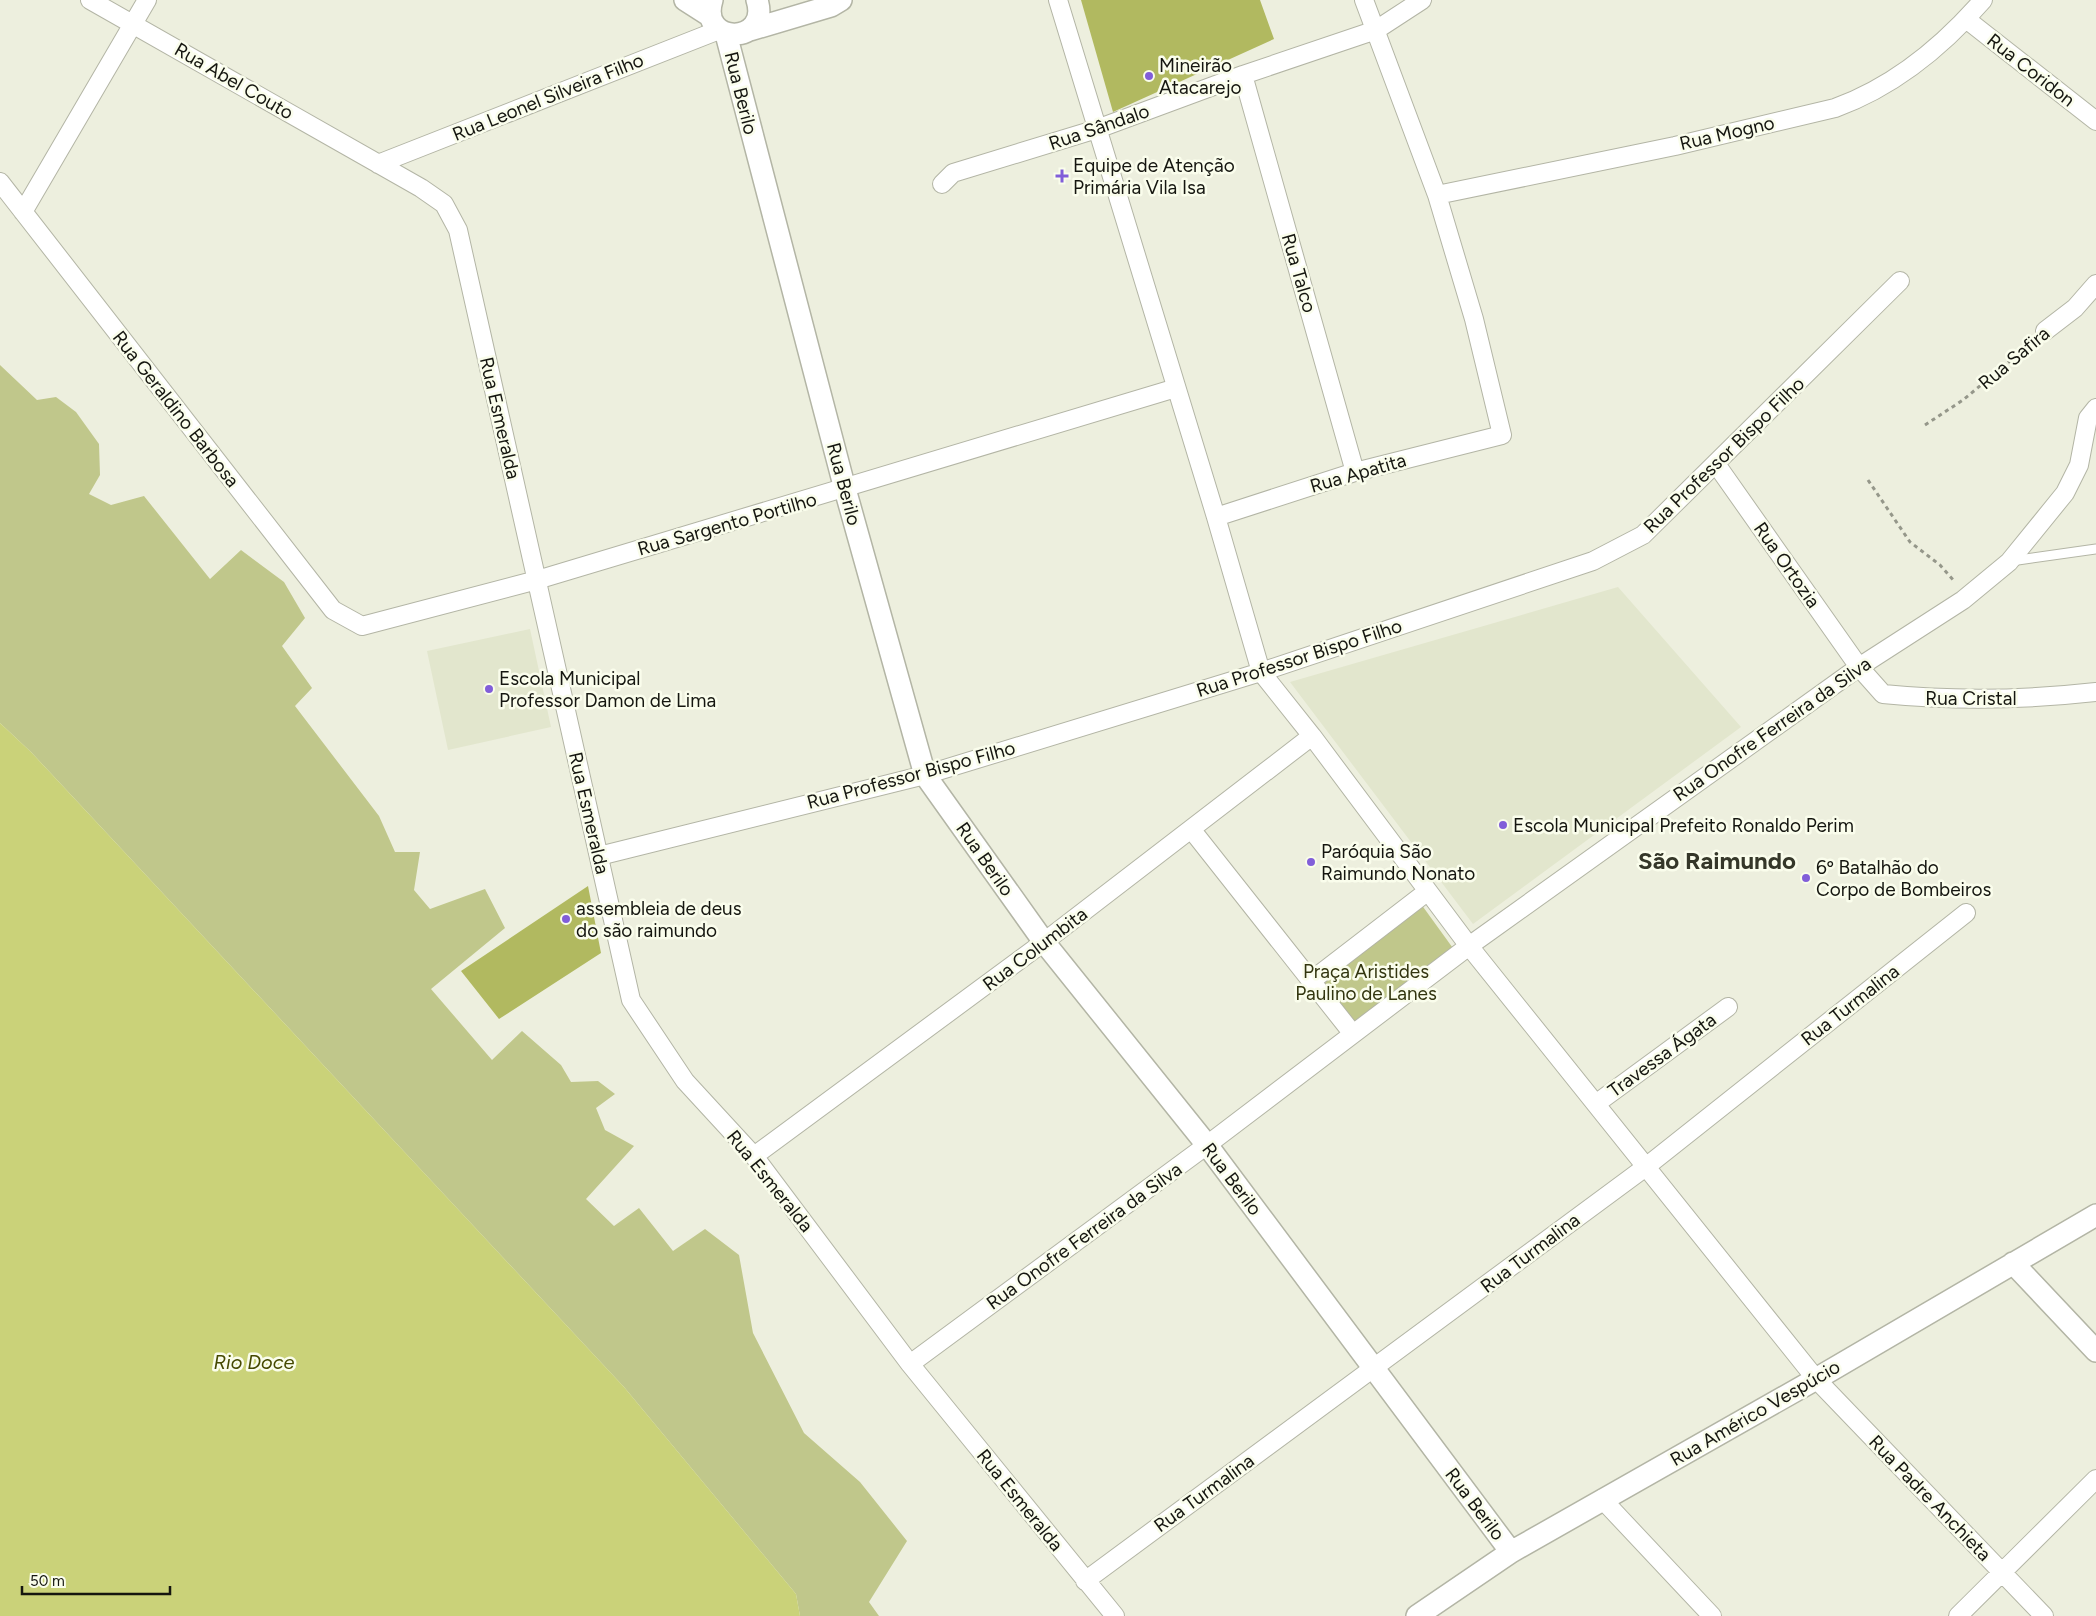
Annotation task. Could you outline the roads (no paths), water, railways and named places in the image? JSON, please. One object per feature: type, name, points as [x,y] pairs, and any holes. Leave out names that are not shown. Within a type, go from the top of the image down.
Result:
[{"type":"street","name":"Rua Abel Couto","points":[[90,0],[134,23],[378,164]]},
{"type":"street","points":[[22,212],[147,0]]},
{"type":"street","points":[[686,0],[717,20],[734,35],[831,6],[841,0]]},
{"type":"street","points":[[750,30],[759,15],[758,0]]},
{"type":"street","points":[[1058,0],[1216,516],[1261,672]]},
{"type":"street","points":[[1364,0],[1437,195]]},
{"type":"street","name":"Rua Sândalo","points":[[942,184],[953,173],[1097,129],[1243,74],[1376,30],[1422,0]]},
{"type":"street","name":"Rua Mogno","points":[[1437,195],[1675,146],[1835,108],[1857,100],[1903,74],[1966,19],[1983,0]]},
{"type":"street","name":"Rua Coridon","points":[[1966,19],[2096,121]]},
{"type":"street","name":"Rua Leonel Silveira Filho","points":[[378,164],[717,20]]},
{"type":"street","name":"Rua Berilo","points":[[717,20],[925,775],[1044,942],[1207,1145],[1511,1552]]},
{"type":"street","name":"Rua Talco","points":[[1243,74],[1355,472]]},
{"type":"street","name":"Rua Esmeralda","points":[[378,164],[421,188],[444,204],[458,230],[631,1000],[685,1081],[754,1156],[910,1364],[1115,1616]]},
{"type":"street","name":"Rua Geraldino Barbosa","points":[[0,182],[333,610],[362,626]]},
{"type":"street","name":"Rua Apatita","points":[[1216,516],[1355,472],[1502,435],[1474,319],[1437,195]]},
{"type":"street","name":"Rua Professor Bispo Filho","points":[[599,856],[925,775],[1261,672],[1593,561],[1643,535],[1900,281]]},
{"type":"street","name":"Rua Safira","points":[[2045,331],[2075,308],[2096,284]]},
{"type":"street","name":"Rua Sargento Portilho","points":[[362,626],[537,580],[1176,388]]},
{"type":"street","name":"Rua Onofre Ferreira da Silva","points":[[910,1364],[1207,1145],[1469,946],[1859,667],[1967,596],[2008,562],[2069,486],[2079,465],[2088,418],[2096,408]]},
{"type":"street","name":"Rua Ortozia","points":[[1716,464],[1859,667]]},
{"type":"street","name":"Rua Cristal","points":[[1859,667],[1883,694],[1928,699],[2011,700],[2096,692]]},
{"type":"street","name":"Rua Padre Anchieta","points":[[1261,672],[1312,736],[1469,946],[1597,1103],[1816,1379],[2044,1616]]},
{"type":"street","name":"Rua Columbita","points":[[754,1156],[1044,942],[1312,736]]},
{"type":"street","points":[[1191,830],[1353,1034]]},
{"type":"street","points":[[1311,981],[1428,891]]},
{"type":"street","name":"Rua Turmalina","points":[[1085,1581],[1647,1166],[1966,913]]},
{"type":"street","name":"Travessa Ágata","points":[[1597,1103],[1728,1007]]},
{"type":"street","name":"Rua Américo Vespúcio","points":[[1417,1616],[1511,1552],[1816,1379],[2096,1215]]},
{"type":"street","points":[[2012,1263],[2096,1351]]},
{"type":"street","points":[[1958,1616],[2096,1479]]},
{"type":"street","points":[[1602,1499],[1712,1616]]},
{"type":"lane","points":[[2008,562],[2096,549]]},
{"type":"water","name":"Rio Doce","points":[[0,723],[31,752],[624,1387],[796,1594],[800,1616],[0,1616]]},
{"type":"place","name":"Mineirão Atacarejo","points":[[1149,76]]},
{"type":"place","name":"Equipe de Atenção Primária Vila Isa","points":[[1062,176]]},
{"type":"place","name":"Escola Municipal Professor Damon de Lima","points":[[489,689]]},
{"type":"place","name":"Escola Municipal Prefeito Ronaldo Perim","points":[[1503,825]]},
{"type":"place","name":"Paróquia São Raimundo Nonato","points":[[1311,862]]},
{"type":"place","name":"6º Batalhão do Corpo de Bombeiros","points":[[1806,878]]},
{"type":"place","name":"assembleia de deus do são raimundo","points":[[566,919]]},
{"type":"district","name":"São Raimundo","points":[[1717,860]]},
{"type":"park label","name":"Praça Aristides Paulino de Lanes","points":[[1366,982]]}]
